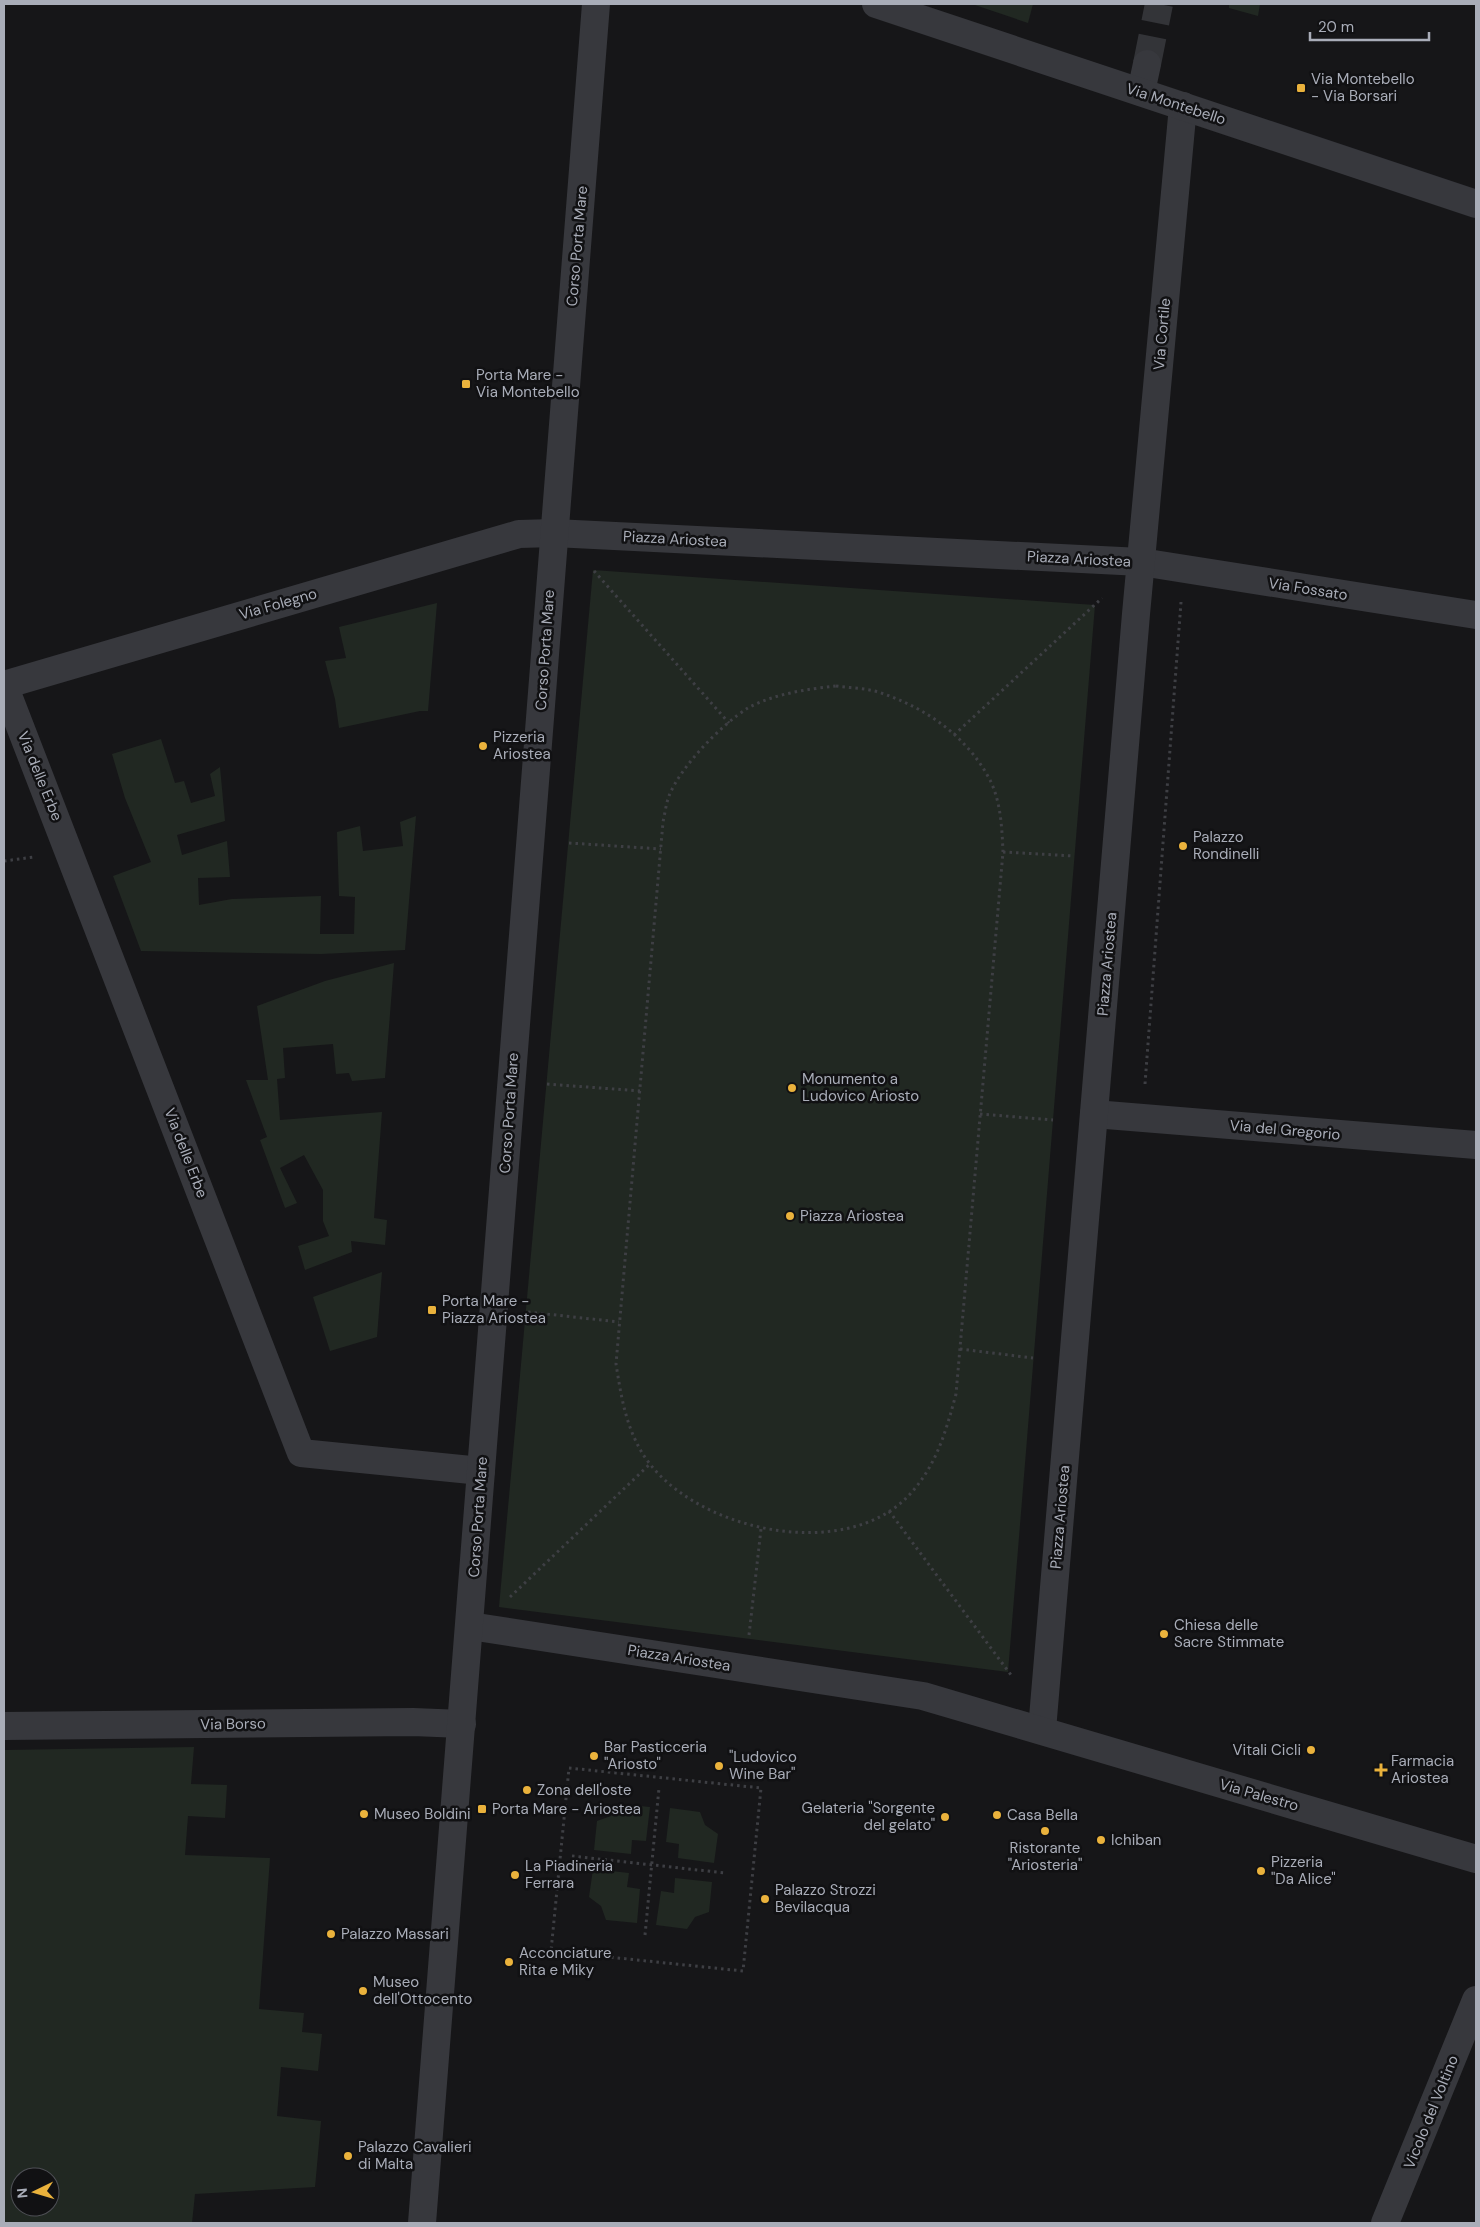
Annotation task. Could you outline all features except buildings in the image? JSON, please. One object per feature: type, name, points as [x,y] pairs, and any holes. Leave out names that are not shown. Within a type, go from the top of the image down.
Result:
[{"type":"street","name":"Corso Porta Mare","points":[[422,2223],[462,1724],[474,1627],[481,1471],[596,4]]},
{"type":"street","name":"Via Montebello","points":[[876,4],[1476,204]]},
{"type":"street","points":[[1141,92],[1147,64]]},
{"type":"street","name":"Via Cortile","points":[[1141,562],[1183,106]]},
{"type":"street","name":"Piazza Ariostea","points":[[474,1627],[923,1696],[1043,1724],[1141,562],[554,533]]},
{"type":"street","name":"Via Folegno","points":[[4,685],[518,534],[554,533]]},
{"type":"street","name":"Via Fossato","points":[[1141,562],[1476,615]]},
{"type":"street","name":"Via delle Erbe","points":[[4,685],[301,1453],[481,1471]]},
{"type":"street","name":"Via del Gregorio","points":[[1094,1114],[1476,1145]]},
{"type":"street","name":"Via Borso","points":[[4,1726],[413,1722],[462,1724]]},
{"type":"street","name":"Via Palestro","points":[[1043,1724],[1476,1859]]},
{"type":"street","name":"Vicolo del Voltino","points":[[1385,2223],[1476,2000]]},
{"type":"path","points":[[954,735],[1141,562]]},
{"type":"path","points":[[594,570],[729,723]]},
{"type":"path","points":[[1145,1088],[1181,601]]},
{"type":"path","points":[[836,686],[877,691],[908,704],[945,725],[954,735],[973,754],[991,782],[1001,816],[1003,852],[956,1394],[945,1438],[930,1467],[910,1494],[889,1511],[857,1527],[825,1532],[760,1529],[716,1514],[675,1490],[641,1452],[624,1415],[616,1364],[663,822],[670,795],[690,763],[714,735],[748,708],[789,694],[836,686]]},
{"type":"path","points":[[569,843],[661,849]]},
{"type":"path","points":[[1003,852],[1074,856]]},
{"type":"path","points":[[547,1084],[640,1091]]},
{"type":"path","points":[[980,1114],[1053,1120]]},
{"type":"path","points":[[526,1312],[619,1322]]},
{"type":"path","points":[[960,1349],[1034,1358]]},
{"type":"path","points":[[474,1627],[651,1463]]},
{"type":"path","points":[[889,1511],[1043,1724]]},
{"type":"path","points":[[749,1639],[760,1529]]},
{"type":"path","points":[[569,1768],[761,1788],[743,1971],[551,1951],[569,1768]]},
{"type":"path","points":[[645,1935],[660,1788]]},
{"type":"path","points":[[572,1856],[725,1873]]},
{"type":"shaded area","points":[[972,4],[1033,4],[1028,23]]},
{"type":"shaded area","points":[[1229,4],[1260,4],[1258,16],[1229,8]]},
{"type":"shaded area","name":"Piazza Ariostea","points":[[593,570],[1095,605],[1008,1672],[499,1607]]},
{"type":"shaded area","points":[[437,603],[428,711],[420,711],[339,728],[335,699],[325,661],[346,658],[339,627]]},
{"type":"shaded area","points":[[161,739],[175,783],[184,781],[191,803],[215,796],[210,774],[220,767],[225,821],[177,835],[182,855],[227,841],[230,877],[198,878],[199,905],[232,899],[321,896],[320,934],[354,934],[355,897],[339,896],[337,832],[360,826],[363,851],[403,846],[400,822],[416,816],[405,950],[321,954],[141,951],[113,876],[151,862],[125,798],[112,754]]},
{"type":"shaded area","points":[[394,963],[385,1078],[352,1081],[349,1073],[336,1074],[333,1044],[283,1048],[285,1078],[277,1079],[280,1120],[382,1112],[374,1218],[387,1220],[385,1245],[351,1241],[352,1252],[305,1270],[298,1246],[329,1236],[323,1221],[323,1190],[304,1155],[280,1168],[297,1203],[285,1208],[260,1140],[267,1137],[246,1080],[268,1080],[257,1006],[325,981]]},
{"type":"shaded area","points":[[382,1272],[377,1337],[330,1351],[313,1297]]},
{"type":"shaded area","points":[[194,1747],[191,1784],[227,1785],[225,1818],[188,1816],[185,1855],[270,1858],[259,2009],[304,2013],[302,2032],[322,2034],[318,2071],[281,2067],[277,2116],[321,2121],[315,2187],[195,2194],[192,2223],[4,2223],[4,1750]]},
{"type":"shaded area","points":[[619,1804],[650,1807],[646,1841],[632,1840],[631,1854],[594,1850],[597,1821],[611,1816]]},
{"type":"shaded area","points":[[670,1808],[700,1812],[705,1825],[718,1834],[714,1863],[678,1858],[679,1844],[666,1842]]},
{"type":"shaded area","points":[[593,1869],[629,1873],[627,1887],[640,1889],[637,1923],[606,1920],[601,1906],[589,1897]]},
{"type":"shaded area","points":[[675,1878],[712,1882],[709,1912],[695,1917],[687,1929],[656,1925],[661,1891],[674,1893]]},
{"type":"tunnel","points":[[1147,64],[1159,4]]},
{"type":"place","name":"Via Montebello - Via Borsari","points":[[1301,88]]},
{"type":"place","name":"Porta Mare - Via Montebello","points":[[466,384]]},
{"type":"place","name":"Pizzeria Ariostea","points":[[483,746]]},
{"type":"place","name":"Palazzo Rondinelli","points":[[1183,846]]},
{"type":"place","name":"Monumento a Ludovico Ariosto","points":[[792,1088]]},
{"type":"place","name":"Piazza Ariostea","points":[[790,1216]]},
{"type":"place","name":"Porta Mare - Piazza Ariostea","points":[[432,1310]]},
{"type":"place","name":"Chiesa delle Sacre Stimmate","points":[[1164,1634]]},
{"type":"place","name":"Vitali Cicli","points":[[1311,1750]]},
{"type":"place","name":"Bar Pasticceria \"Ariosto\"","points":[[594,1756]]},
{"type":"place","name":"\"Ludovico Wine Bar\"","points":[[719,1766]]},
{"type":"place","name":"Farmacia Ariostea","points":[[1381,1770]]},
{"type":"place","name":"Zona dell'oste","points":[[527,1790]]},
{"type":"place","name":"Porta Mare - Ariostea","points":[[482,1809]]},
{"type":"place","name":"Museo Boldini","points":[[364,1814]]},
{"type":"place","name":"Casa Bella","points":[[997,1815]]},
{"type":"place","name":"Gelateria \"Sorgente del gelato\"","points":[[945,1817]]},
{"type":"place","name":"Ristorante \"Ariosteria\"","points":[[1045,1831]]},
{"type":"place","name":"Ichiban","points":[[1101,1840]]},
{"type":"place","name":"Pizzeria \"Da Alice\"","points":[[1261,1871]]},
{"type":"place","name":"La Piadineria Ferrara","points":[[515,1875]]},
{"type":"place","name":"Palazzo Strozzi Bevilacqua","points":[[765,1899]]},
{"type":"place","name":"Palazzo Massari","points":[[331,1934]]},
{"type":"place","name":"Acconciature Rita e Miky","points":[[509,1962]]},
{"type":"place","name":"Museo dell'Ottocento","points":[[363,1991]]},
{"type":"place","name":"Palazzo Cavalieri di Malta","points":[[348,2156]]}]
